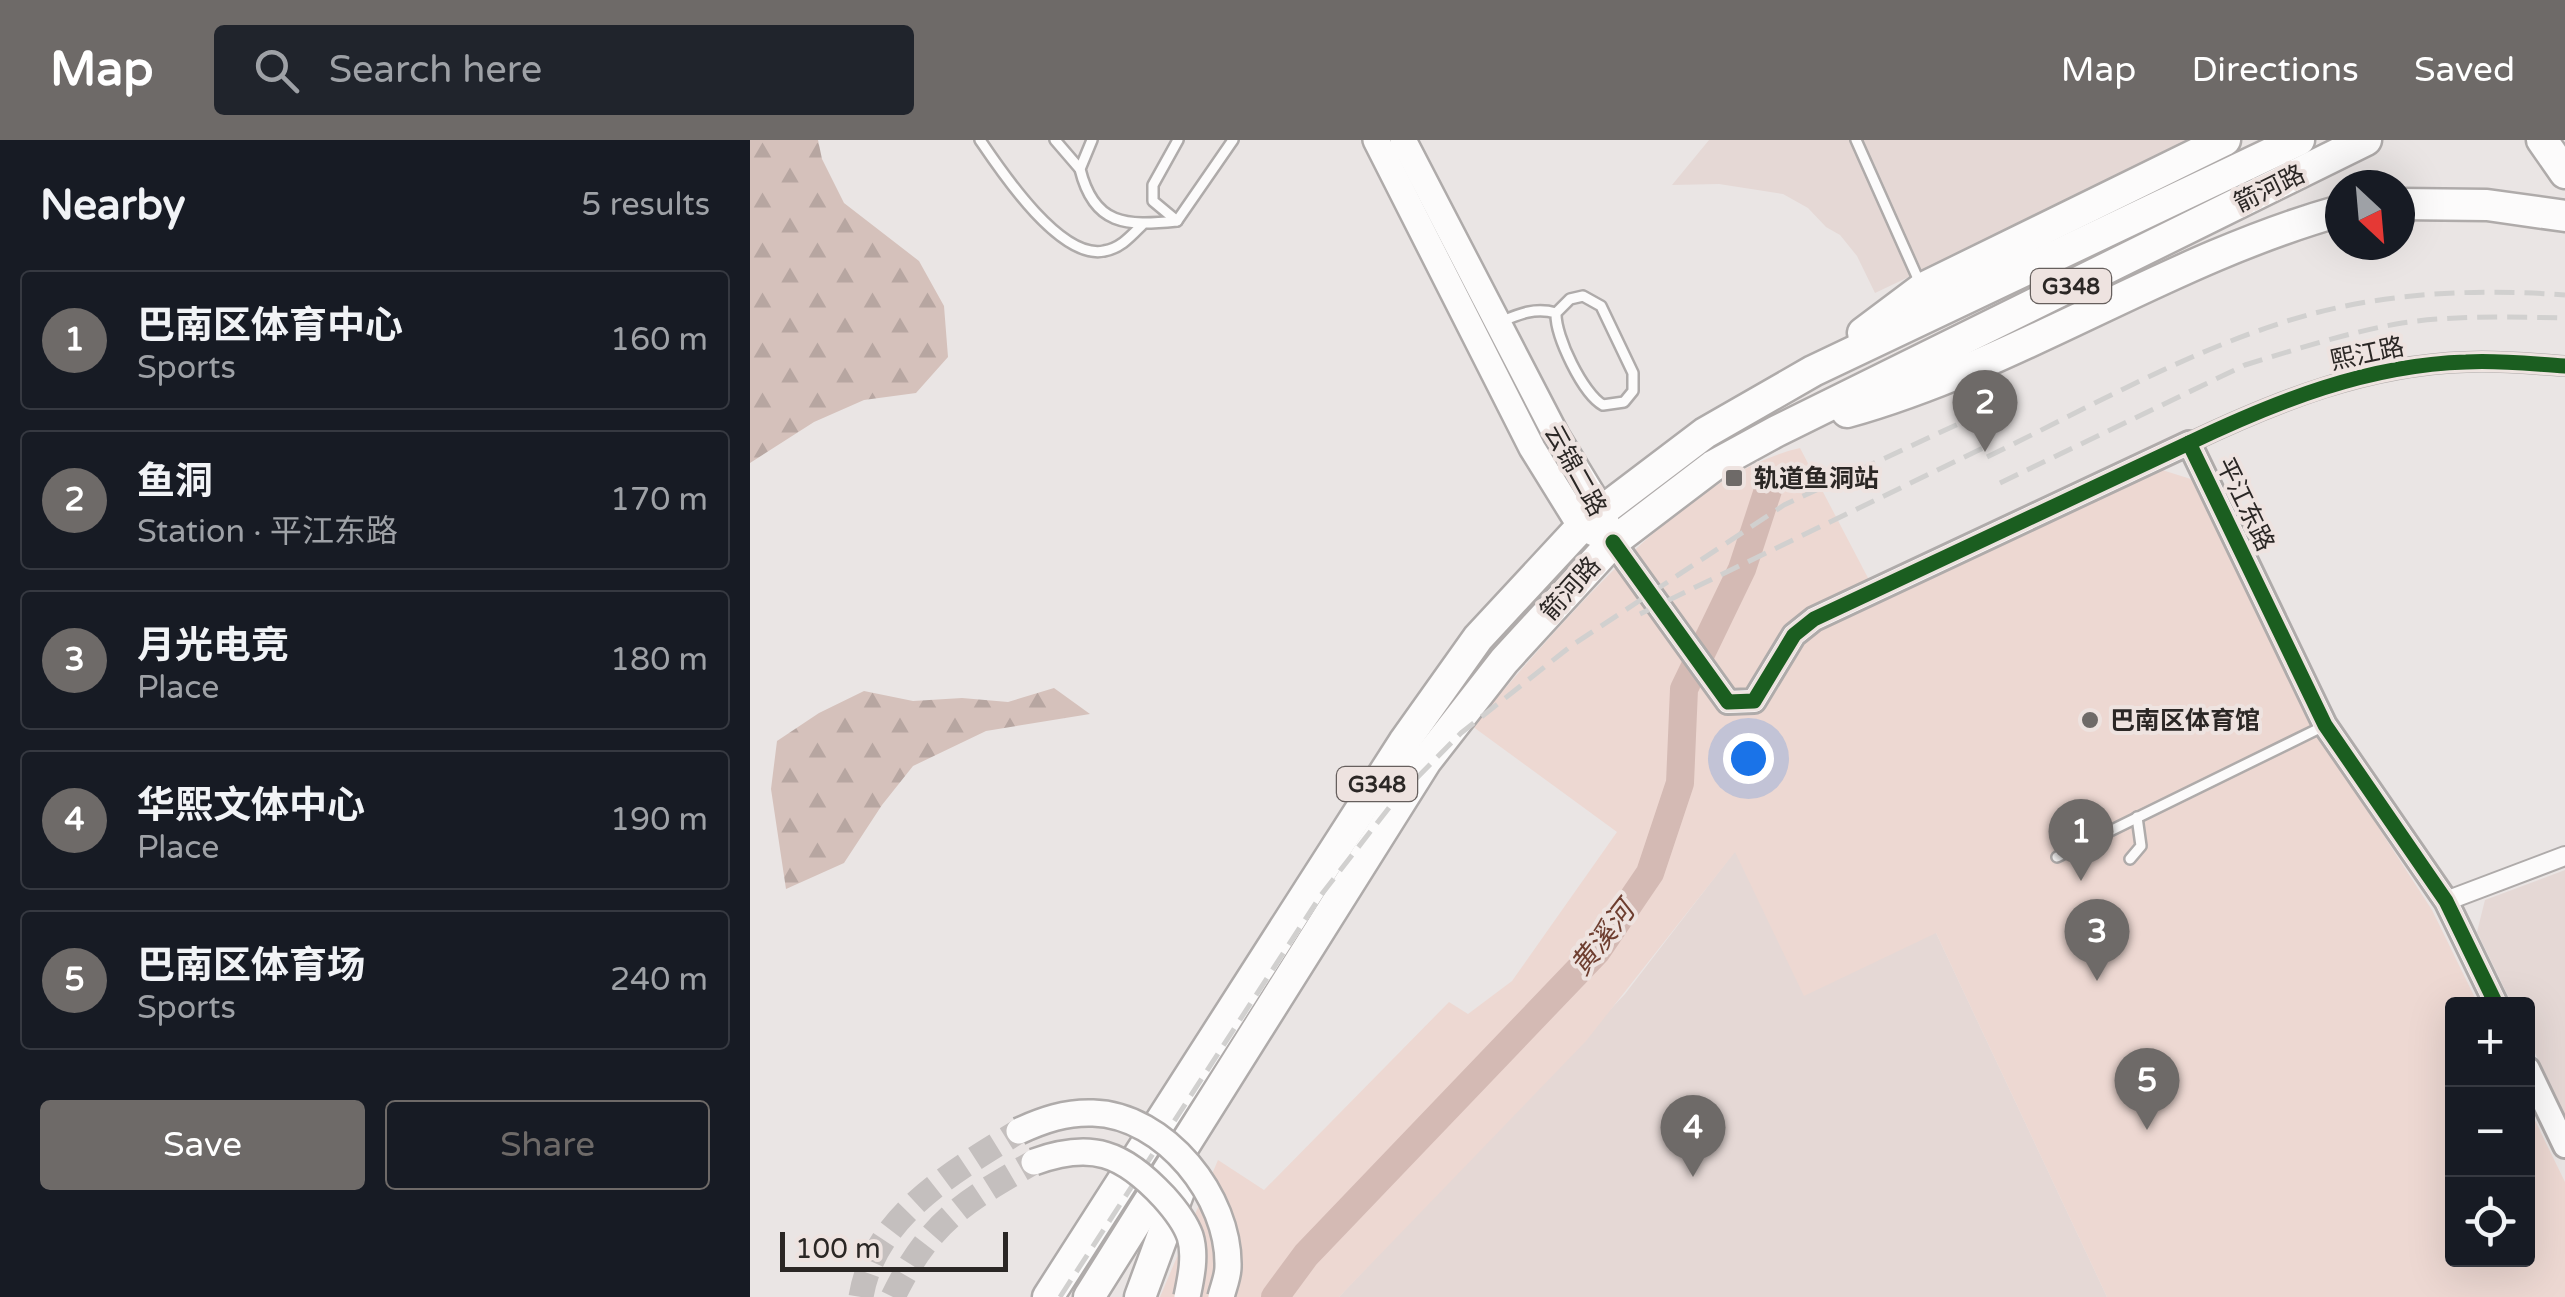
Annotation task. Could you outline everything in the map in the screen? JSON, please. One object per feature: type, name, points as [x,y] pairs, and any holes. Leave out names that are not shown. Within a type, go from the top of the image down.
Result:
[{"type":"highway","points":[[1813,371],[1922,288],[2225,140]]},
{"type":"highway","name":"箭河路","points":[[1048,1297],[1404,742],[1478,638],[1591,518],[1705,433],[1813,371],[2300,140]]},
{"type":"highway","name":"箭河路","points":[[1089,1297],[1426,760],[1504,662],[1613,542],[1714,466],[1776,432],[2366,140]]},
{"type":"highway","points":[[2542,140],[2565,173]]},
{"type":"highway","points":[[2415,204],[2486,205],[2565,216]]},
{"type":"highway","points":[[1776,432],[1886,401],[1954,376],[2237,244],[2325,217]]},
{"type":"highway","points":[[1140,1297],[1224,1082]]},
{"type":"main road","name":"云锦二路","points":[[1376,140],[1532,448],[1613,542]]},
{"type":"main road","name":"云锦二路","points":[[1402,140],[1556,435],[1591,518]]},
{"type":"main road","points":[[1019,1131],[1051,1117],[1095,1113],[1134,1123],[1172,1144],[1204,1184],[1220,1224],[1228,1266],[1222,1297]]},
{"type":"main road","points":[[1034,1162],[1065,1151],[1092,1152],[1116,1158],[1145,1177],[1173,1207],[1190,1236],[1188,1297]]},
{"type":"street","name":"熙江路","points":[[2189,443],[2267,406],[2360,376],[2465,362],[2565,366]]},
{"type":"street","name":"平江东路","points":[[1613,542],[1728,702],[1754,701],[1794,636],[1814,619],[2189,443],[2325,726],[2446,901],[2493,997]]},
{"type":"street","points":[[2446,901],[2565,856]]},
{"type":"street","points":[[2535,1084],[2565,1146]]},
{"type":"lane","points":[[980,140],[1020,198],[1048,226],[1077,244],[1100,253],[1121,245],[1142,225]]},
{"type":"lane","points":[[1055,140],[1080,169],[1093,204],[1135,226],[1177,221],[1232,140]]},
{"type":"lane","points":[[1080,169],[1092,140]]},
{"type":"lane","points":[[1177,221],[1153,201],[1153,185],[1178,140]]},
{"type":"lane","points":[[1856,140],[1922,288]]},
{"type":"lane","points":[[1583,296],[1601,306],[1633,373],[1632,391],[1624,402],[1603,405],[1588,394],[1558,332],[1556,313],[1570,299],[1583,296]]},
{"type":"lane","points":[[1497,323],[1523,312],[1556,313]]},
{"type":"lane","points":[[2056,857],[2325,726]]},
{"type":"lane","points":[[2130,858],[2141,846],[2137,817]]},
{"type":"shaded area","points":[[1709,140],[2197,140],[1875,293],[1857,256],[1840,235],[1808,208],[1783,194],[1719,184],[1672,185]]},
{"type":"shaded area","points":[[1800,448],[1879,599],[2159,469],[2197,481],[2308,719],[2432,910],[2475,997],[2445,997],[2445,1267],[2535,1267],[2535,1120],[2565,1182],[2565,1297],[2107,1297],[1936,933],[1804,996],[1735,852],[1586,1041],[1339,1297],[1160,1297],[1218,1160],[1264,1190],[1449,1002],[1468,1014],[1512,981],[1617,832],[1472,726],[1621,563],[1709,490],[1754,464]]},
{"type":"shaded area","points":[[1735,851],[1936,933],[2107,1297],[1339,1297],[1625,994]]},
{"type":"shaded area","points":[[2565,870],[2565,1117],[2535,1053],[2535,997],[2509,997],[2477,932],[2485,900]]},
{"type":"green space","points":[[750,140],[818,140],[822,159],[844,203],[919,261],[944,306],[948,357],[916,393],[864,400],[814,422],[750,463]]},
{"type":"green space","points":[[1054,688],[1090,714],[986,731],[913,766],[844,863],[786,889],[771,789],[777,741],[819,713],[864,691],[913,701],[962,698],[1008,702]]},
{"type":"waterway","name":"黄溪河","points":[[1275,1297],[1306,1255],[1597,951],[1650,873],[1680,783],[1684,689],[1742,569],[1768,490]]},
{"type":"tunnel","points":[[861,1297],[869,1268],[900,1219],[944,1179],[1019,1131]]},
{"type":"tunnel","points":[[893,1297],[920,1250],[951,1216],[1034,1162]]},
{"type":"railway","points":[[1987,457],[2203,352],[2313,314],[2420,295],[2565,295]]},
{"type":"railway","points":[[2000,483],[2245,365],[2304,347],[2422,320],[2565,318]]},
{"type":"railway","points":[[1060,1297],[1321,895],[1395,800],[1461,733],[1571,646],[1784,505],[1969,419]]},
{"type":"railway","points":[[1640,614],[1983,448]]},
{"type":"cycle path","points":[[2189,443],[2289,400],[2393,370],[2478,362],[2565,366]]},
{"type":"cycle path","points":[[1613,542],[1728,702],[1754,701],[1794,635],[1814,619],[2189,443],[2325,725],[2446,901],[2493,997]]},
{"type":"place","name":"鱼洞","points":[[1985,452]]},
{"type":"place","name":"轨道鱼洞站","points":[[1734,478]]},
{"type":"place","name":"巴南区体育馆","points":[[2090,720]]},
{"type":"place","name":"巴南区体育中心","points":[[2081,881]]},
{"type":"place","name":"月光电竞","points":[[2097,981]]},
{"type":"place","name":"巴南区体育场","points":[[2147,1130]]},
{"type":"place","name":"华熙文体中心","points":[[1693,1177]]}]
